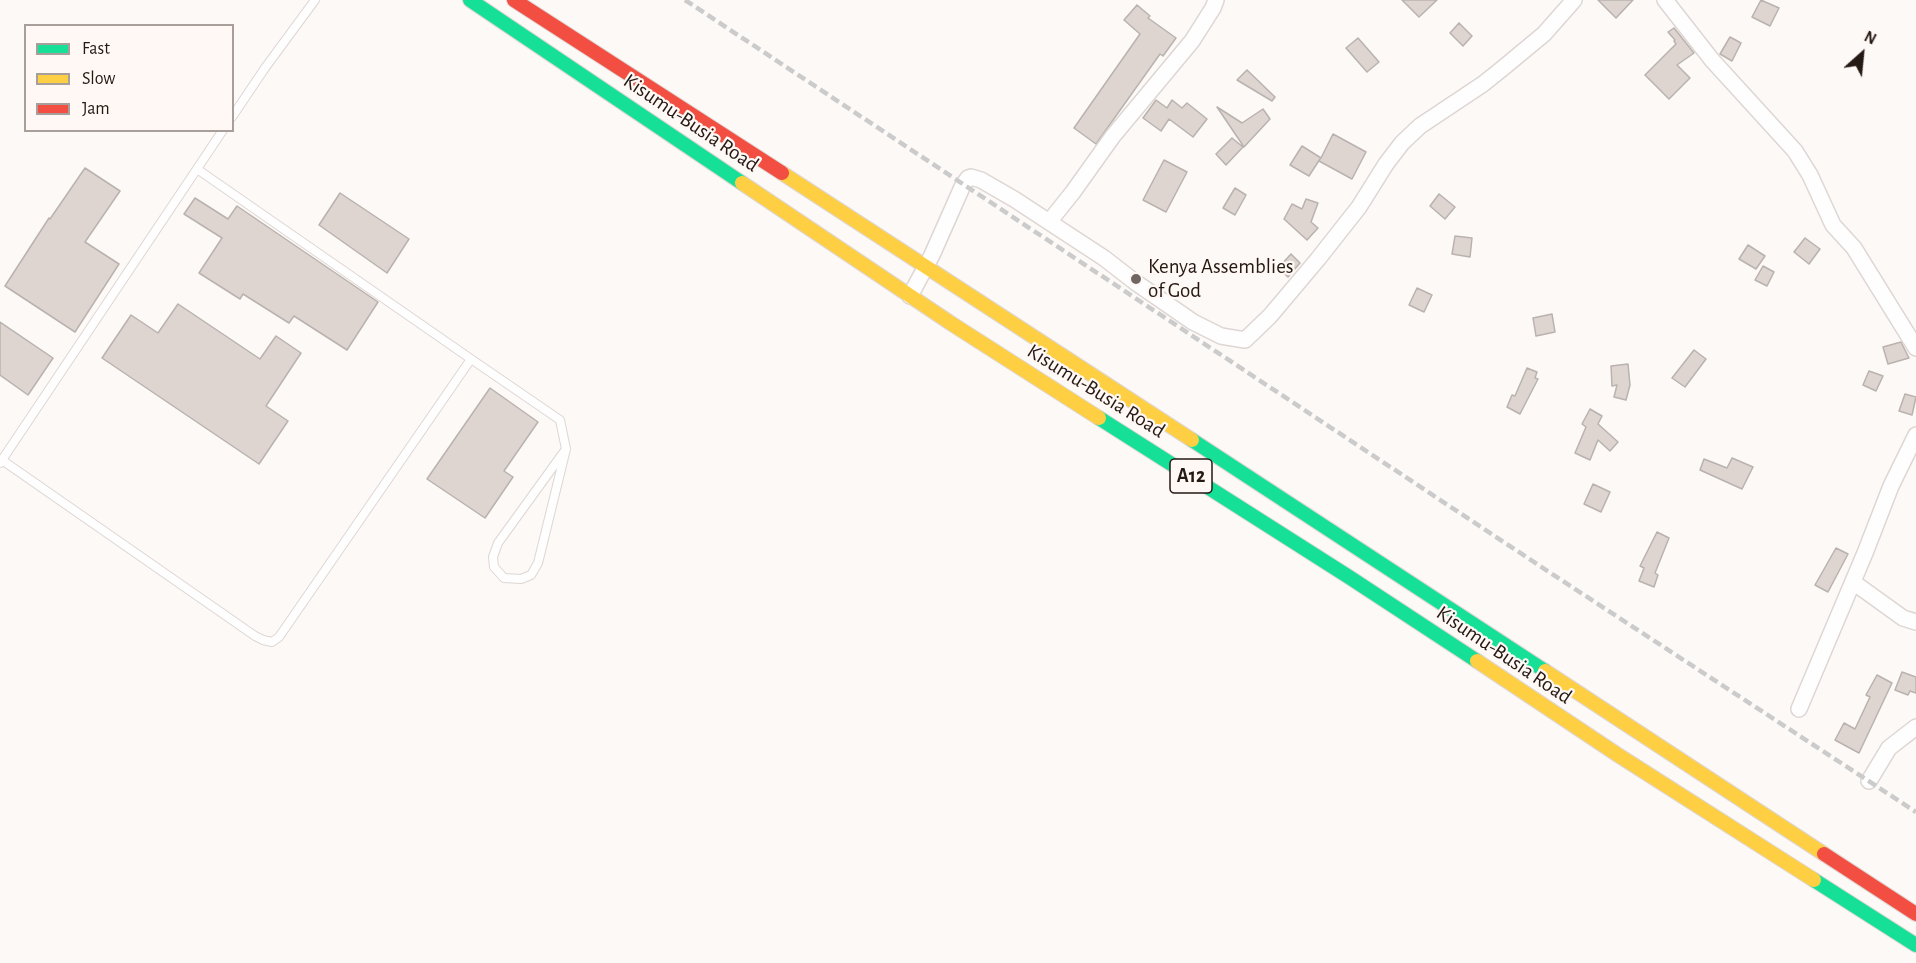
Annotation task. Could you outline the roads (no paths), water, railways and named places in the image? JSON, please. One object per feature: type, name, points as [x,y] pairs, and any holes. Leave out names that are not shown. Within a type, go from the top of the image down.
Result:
[{"type":"main road","name":"Kisumu-Busia Road","points":[[470,0],[910,296],[1349,577],[1618,755],[1916,945]]},
{"type":"main road","points":[[514,0],[926,266],[1916,914]]},
{"type":"street","points":[[1049,222],[1113,136],[1192,41],[1216,0]]},
{"type":"street","points":[[910,296],[968,178],[971,177],[981,180],[1049,222],[1104,258],[1193,322],[1221,336],[1245,340],[1270,316],[1318,259],[1359,207],[1402,143],[1420,126],[1503,68],[1544,34],[1574,0]]},
{"type":"street","points":[[1665,0],[1712,60],[1795,151],[1810,175],[1833,225],[1854,248],[1916,348]]},
{"type":"street","points":[[1799,709],[1891,486],[1916,435]]},
{"type":"street","points":[[1853,582],[1903,618],[1916,622]]},
{"type":"street","points":[[1869,781],[1889,748],[1916,727]]},
{"type":"lane","points":[[234,114],[315,0]]},
{"type":"lane","points":[[222,132],[1,462],[255,636],[272,642],[279,637],[471,359]]},
{"type":"lane","points":[[197,169],[560,420],[566,449],[538,563],[531,575],[521,579],[504,578],[494,567],[493,556],[498,543],[566,449]]},
{"type":"railway","points":[[685,0],[1916,812]]},
{"type":"place","name":"Kenya Assemblies of God","points":[[1136,279]]}]
